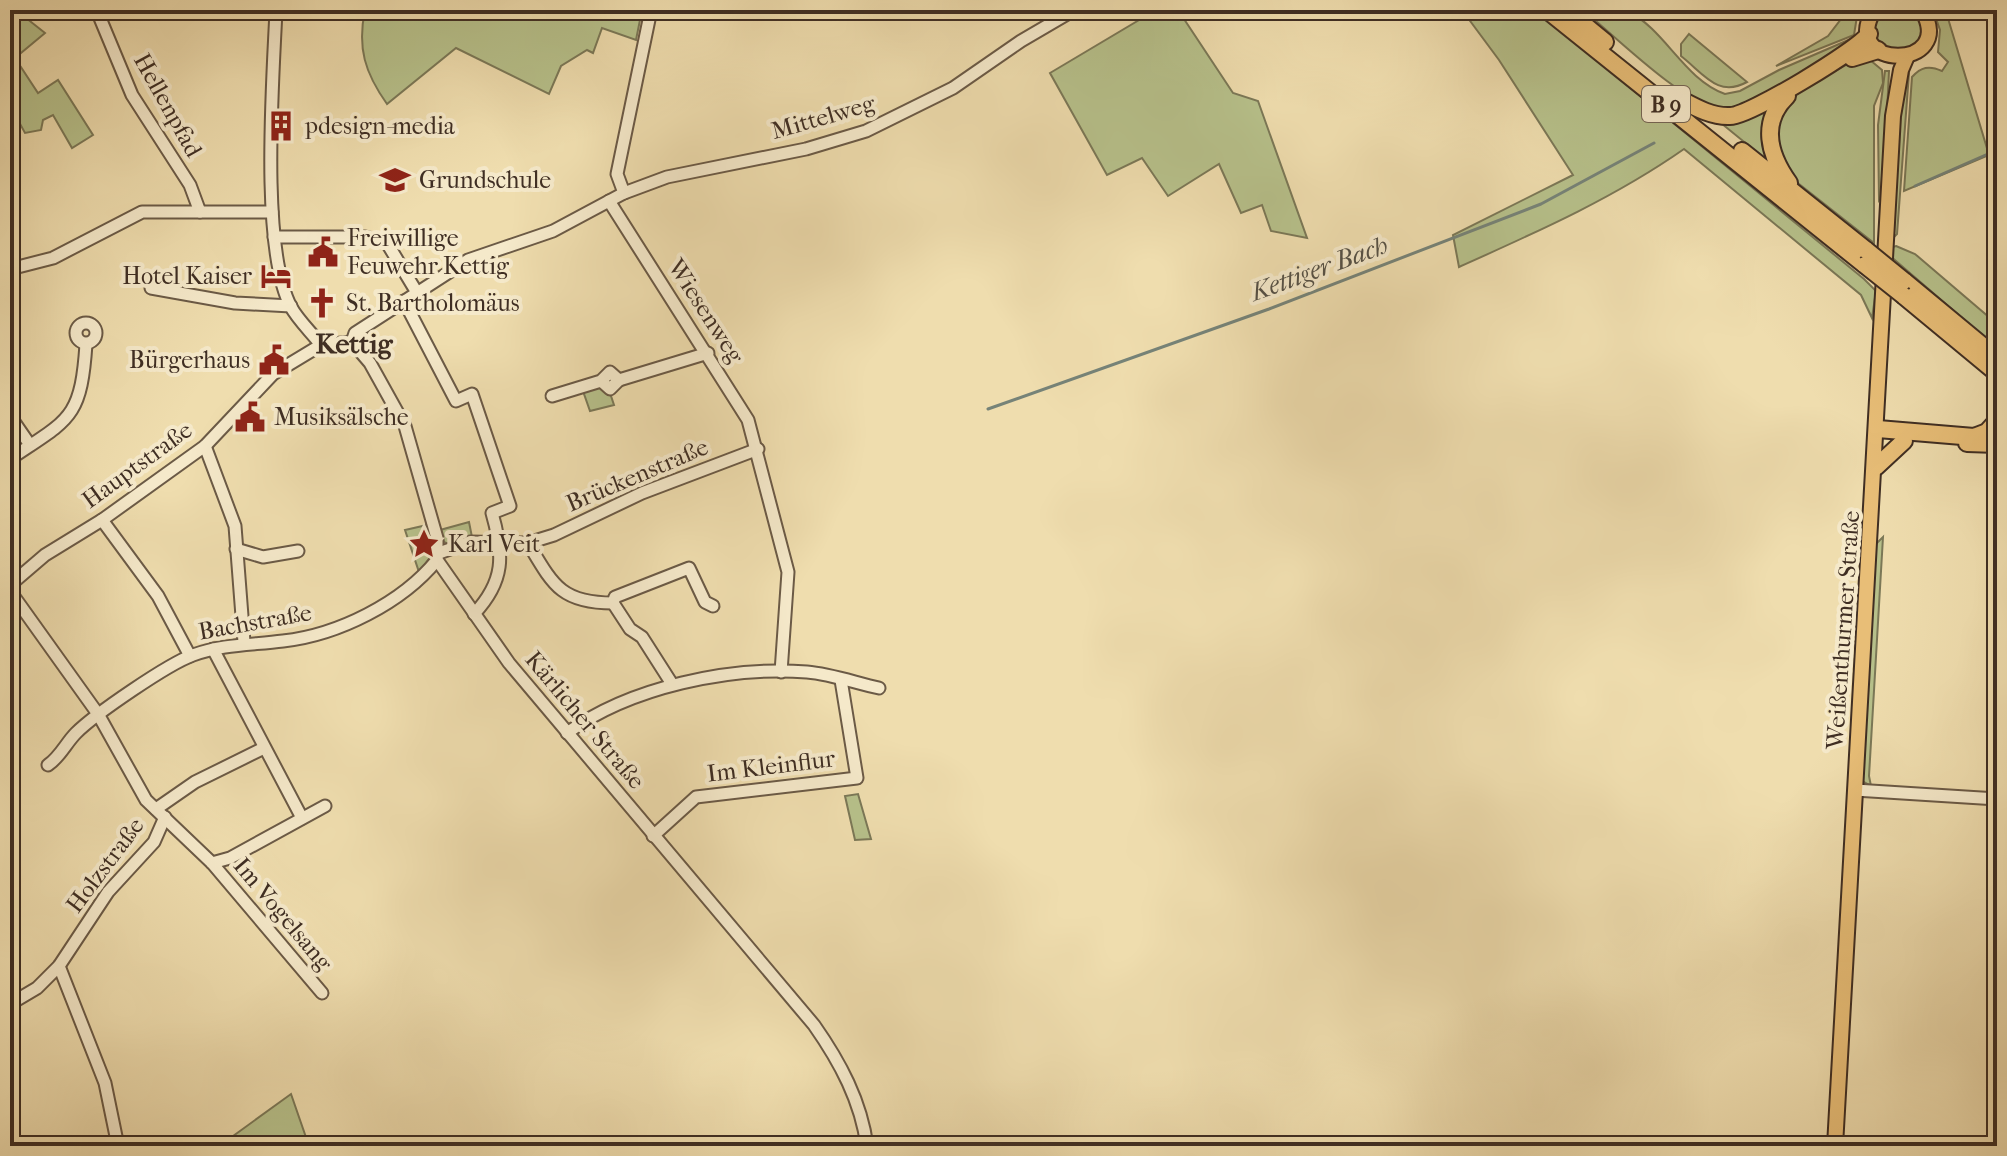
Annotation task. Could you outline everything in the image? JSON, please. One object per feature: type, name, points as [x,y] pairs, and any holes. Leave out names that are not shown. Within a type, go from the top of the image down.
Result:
[{"type":"highway","name":"B 9","points":[[1547,10],[1997,358]]},
{"type":"highway","name":"B 9","points":[[1566,10],[1800,197],[1865,257]]},
{"type":"highway","points":[[1672,95],[1718,115],[1749,113],[1854,48],[1869,34]]},
{"type":"highway","points":[[1800,197],[1776,162],[1771,147],[1769,132],[1776,108],[1794,90],[1864,52],[1883,53]]},
{"type":"highway","name":"B 9","points":[[1904,289],[1997,373]]},
{"type":"highway","name":"B 9","points":[[1976,356],[1997,382]]},
{"type":"highway","points":[[1878,434],[1974,437],[1987,432],[1997,421]]},
{"type":"highway","points":[[1878,434],[1904,441],[1997,444]]},
{"type":"highway","points":[[1876,467],[1904,441]]},
{"type":"main road","name":"Weißenthurmer Straße","points":[[1835,1146],[1878,434],[1893,116],[1901,70],[1907,56],[1919,49],[1927,36],[1928,24],[1922,10]]},
{"type":"main road","points":[[1871,12],[1869,34],[1883,53],[1907,56]]},
{"type":"main road","name":"Weißenthurmer Straße","points":[[1883,53],[1893,116]]},
{"type":"street","points":[[276,10],[272,212],[277,259],[291,306],[321,345],[352,342]]},
{"type":"street","points":[[624,193],[617,174],[651,10]]},
{"type":"street","name":"Mittelweg","points":[[609,201],[667,177],[806,149],[866,131],[953,88],[1021,41],[1074,10]]},
{"type":"street","name":"Hellenpfad","points":[[100,18],[132,95],[190,185],[200,212]]},
{"type":"street","points":[[352,342],[355,333],[468,260],[553,231],[609,201]]},
{"type":"street","name":"Wiesenweg","points":[[609,201],[748,420],[788,572],[781,672]]},
{"type":"street","points":[[10,269],[53,258],[142,212],[272,212]]},
{"type":"street","points":[[274,237],[365,237],[387,243],[416,291]]},
{"type":"street","points":[[151,288],[235,303],[291,306]]},
{"type":"street","points":[[404,301],[456,401],[472,394],[510,506],[492,513],[500,540],[498,578],[491,596],[474,614]]},
{"type":"street","points":[[352,342],[370,363],[405,426],[419,466],[438,557]]},
{"type":"street","points":[[10,459],[50,433],[78,405],[86,344]]},
{"type":"street","name":"Hauptstraße","points":[[10,588],[45,555],[102,520],[205,446],[273,374],[321,345]]},
{"type":"street","points":[[552,396],[601,381],[610,389],[619,380],[708,353]]},
{"type":"street","points":[[10,416],[30,445]]},
{"type":"street","points":[[205,446],[235,526],[244,642]]},
{"type":"street","name":"Brückenstraße","points":[[438,557],[470,542],[500,540],[528,543],[554,535],[642,493],[758,449]]},
{"type":"street","points":[[102,520],[158,596],[190,656]]},
{"type":"street","points":[[528,543],[552,583],[565,595],[585,603],[613,603]]},
{"type":"street","points":[[236,549],[263,557],[298,551]]},
{"type":"street","name":"Kärlicher Straße","points":[[438,557],[474,614],[567,733],[836,1056],[855,1098],[867,1146]]},
{"type":"street","name":"Bachstraße","points":[[48,765],[98,714],[190,656],[244,642],[283,641],[327,631],[394,597],[438,557]]},
{"type":"street","points":[[613,603],[622,591],[689,568],[705,602],[713,606]]},
{"type":"street","name":"Holzstraße","points":[[10,588],[98,714],[146,800],[212,863]]},
{"type":"street","points":[[613,603],[630,629],[642,637],[672,684]]},
{"type":"street","points":[[213,649],[302,818]]},
{"type":"street","points":[[567,733],[584,721],[672,684],[696,678],[809,672],[879,688]]},
{"type":"street","name":"Im Kleinflur","points":[[653,836],[696,797],[857,778],[841,680]]},
{"type":"street","points":[[160,813],[195,782],[264,748]]},
{"type":"street","points":[[1855,790],[1997,799]]},
{"type":"street","points":[[212,863],[230,858],[325,806]]},
{"type":"street","name":"Holzstraße","points":[[10,1004],[37,988],[59,966],[108,892],[154,842],[160,813]]},
{"type":"street","name":"Im Vogelsang","points":[[212,863],[322,993]]},
{"type":"street","points":[[59,966],[105,1083],[118,1146]]},
{"type":"green space","points":[[1612,8],[1628,11],[1653,30],[1698,78],[1725,94],[1740,91],[1779,70],[1853,38],[1857,42],[1770,95],[1751,104],[1721,110],[1705,105],[1669,83],[1583,10]]},
{"type":"green space","points":[[365,10],[642,10],[636,40],[602,28],[593,53],[587,50],[561,66],[549,94],[456,48],[387,104],[373,82],[365,60],[362,36]]},
{"type":"green space","points":[[1156,10],[1178,10],[1233,93],[1258,101],[1307,238],[1271,231],[1262,205],[1241,213],[1219,164],[1168,196],[1142,158],[1107,175],[1050,73]]},
{"type":"green space","points":[[1462,10],[1535,10],[1864,279],[1876,291],[1872,318],[1861,295],[1684,149],[1603,199],[1459,267],[1453,235],[1573,175],[1499,60]]},
{"type":"green space","points":[[1848,10],[1858,10],[1854,35],[1776,66],[1828,36]]},
{"type":"green space","points":[[1880,10],[1917,10],[1924,23],[1919,45],[1888,52],[1874,37],[1875,17]]},
{"type":"green space","points":[[1933,10],[1945,10],[1947,15],[1989,155],[1904,191],[1912,77],[1926,68],[1942,71],[1948,62],[1938,52],[1940,30]]},
{"type":"green space","points":[[21,14],[45,33],[15,58],[38,93],[58,80],[93,135],[72,148],[53,115],[43,120],[41,130],[25,133],[13,111],[10,112],[10,20]]},
{"type":"green space","points":[[1689,34],[1747,82],[1737,86],[1719,86],[1704,76],[1681,56],[1681,44]]},
{"type":"green space","points":[[1864,55],[1882,70],[1883,83],[1874,106],[1874,243],[1794,180],[1776,154],[1778,113],[1796,93]]},
{"type":"green space","points":[[1885,71],[1889,71],[1883,194],[1879,200],[1878,125]]},
{"type":"green space","points":[[1904,72],[1909,73],[1897,234],[1893,238],[1895,153]]},
{"type":"green space","points":[[1772,103],[1770,163],[1716,119]]},
{"type":"green space","points":[[1896,246],[1915,254],[1997,324],[1997,348],[1889,255],[1890,248]]},
{"type":"green space","points":[[597,386],[610,393],[614,405],[590,411],[583,391]]},
{"type":"green space","points":[[469,522],[472,537],[450,545],[444,542],[440,530]]},
{"type":"green space","points":[[427,525],[434,552],[419,572],[405,530]]},
{"type":"green space","points":[[1883,537],[1869,776],[1871,786],[1860,780],[1875,545]]},
{"type":"green space","points":[[858,794],[871,839],[855,840],[845,796]]},
{"type":"green space","points":[[291,1094],[309,1146],[208,1146],[222,1144]]},
{"type":"waterway","name":"Kettiger Bach","points":[[988,409],[1269,309],[1541,204],[1654,143]]},
{"type":"waterway","name":"Kettiger Bach","points":[[1915,186],[1997,150]]},
{"type":"place","name":"pdesign-media","points":[[281,126]]},
{"type":"place","name":"Grundschule","points":[[395,180]]},
{"type":"place","name":"Freiwillige Feuwehr Kettig","points":[[323,252]]},
{"type":"place","name":"Hotel Kaiser","points":[[276,276]]},
{"type":"place","name":"St. Bartholomäus","points":[[322,303]]},
{"type":"place","name":"Bürgerhaus","points":[[274,360]]},
{"type":"place","name":"Musiksälsche","points":[[250,417]]},
{"type":"place","name":"Karl Veit","points":[[424,544]]},
{"type":"district","name":"Kettig","points":[[354,343]]}]
